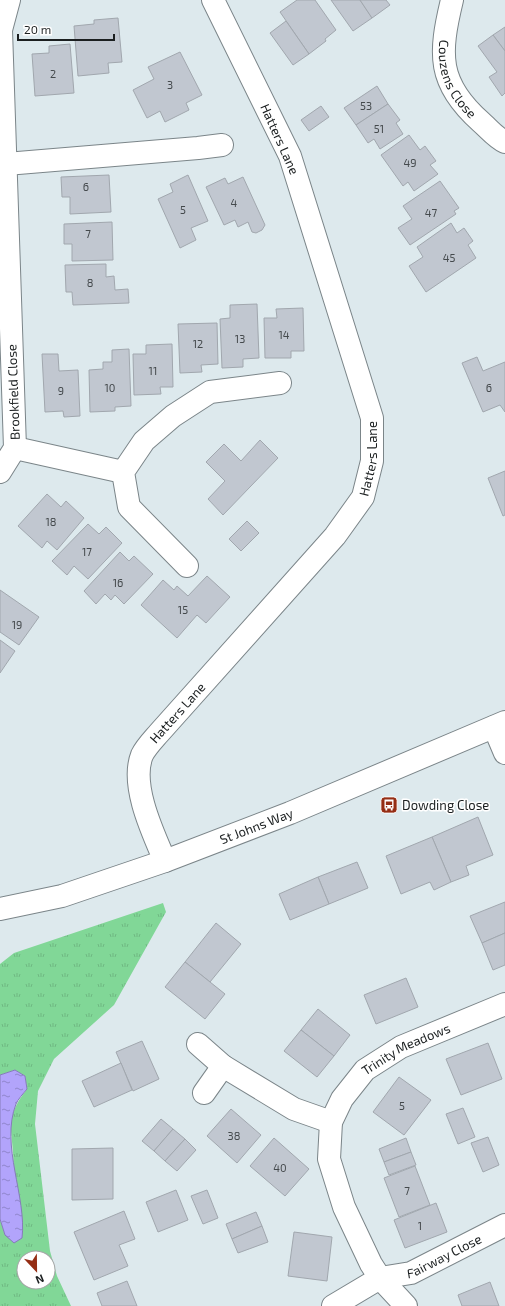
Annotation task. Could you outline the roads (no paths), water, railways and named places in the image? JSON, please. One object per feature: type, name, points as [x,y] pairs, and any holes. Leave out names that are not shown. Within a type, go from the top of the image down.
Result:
[{"type":"street","name":"Brookfield Close","points":[[0,472],[14,448],[1,30],[9,0]]},
{"type":"street","name":"Hatters Lane","points":[[165,861],[142,799],[138,774],[142,755],[159,733],[335,536],[363,497],[372,461],[372,418],[290,156],[213,0]]},
{"type":"street","name":"Couzens Close","points":[[452,0],[445,27],[443,59],[449,81],[467,109],[505,142]]},
{"type":"street","points":[[6,164],[198,148],[222,144]]},
{"type":"street","points":[[187,566],[129,507],[123,472],[144,441],[173,416],[210,392],[280,383]]},
{"type":"street","name":"Brookfield Close","points":[[14,448],[123,472]]},
{"type":"street","points":[[500,725],[505,753]]},
{"type":"street","name":"St Johns Way","points":[[0,909],[62,896],[165,861],[290,813],[500,725]]},
{"type":"street","name":"Trinity Meadows","points":[[406,1306],[380,1278],[371,1264],[344,1207],[329,1159],[331,1122],[342,1099],[365,1070],[401,1046],[505,1004]]},
{"type":"street","points":[[198,1044],[223,1066],[294,1109],[331,1122]]},
{"type":"street","points":[[204,1092],[223,1066]]},
{"type":"street","name":"Fairway Close","points":[[380,1278],[410,1273],[505,1225]]},
{"type":"street","points":[[333,1306],[380,1278]]},
{"type":"water","points":[[15,1070],[25,1076],[27,1089],[16,1104],[12,1120],[12,1154],[23,1222],[22,1238],[14,1243],[5,1235],[0,1219],[0,1075]]},
{"type":"place","name":"Dowding Close","points":[[389,805]]}]
